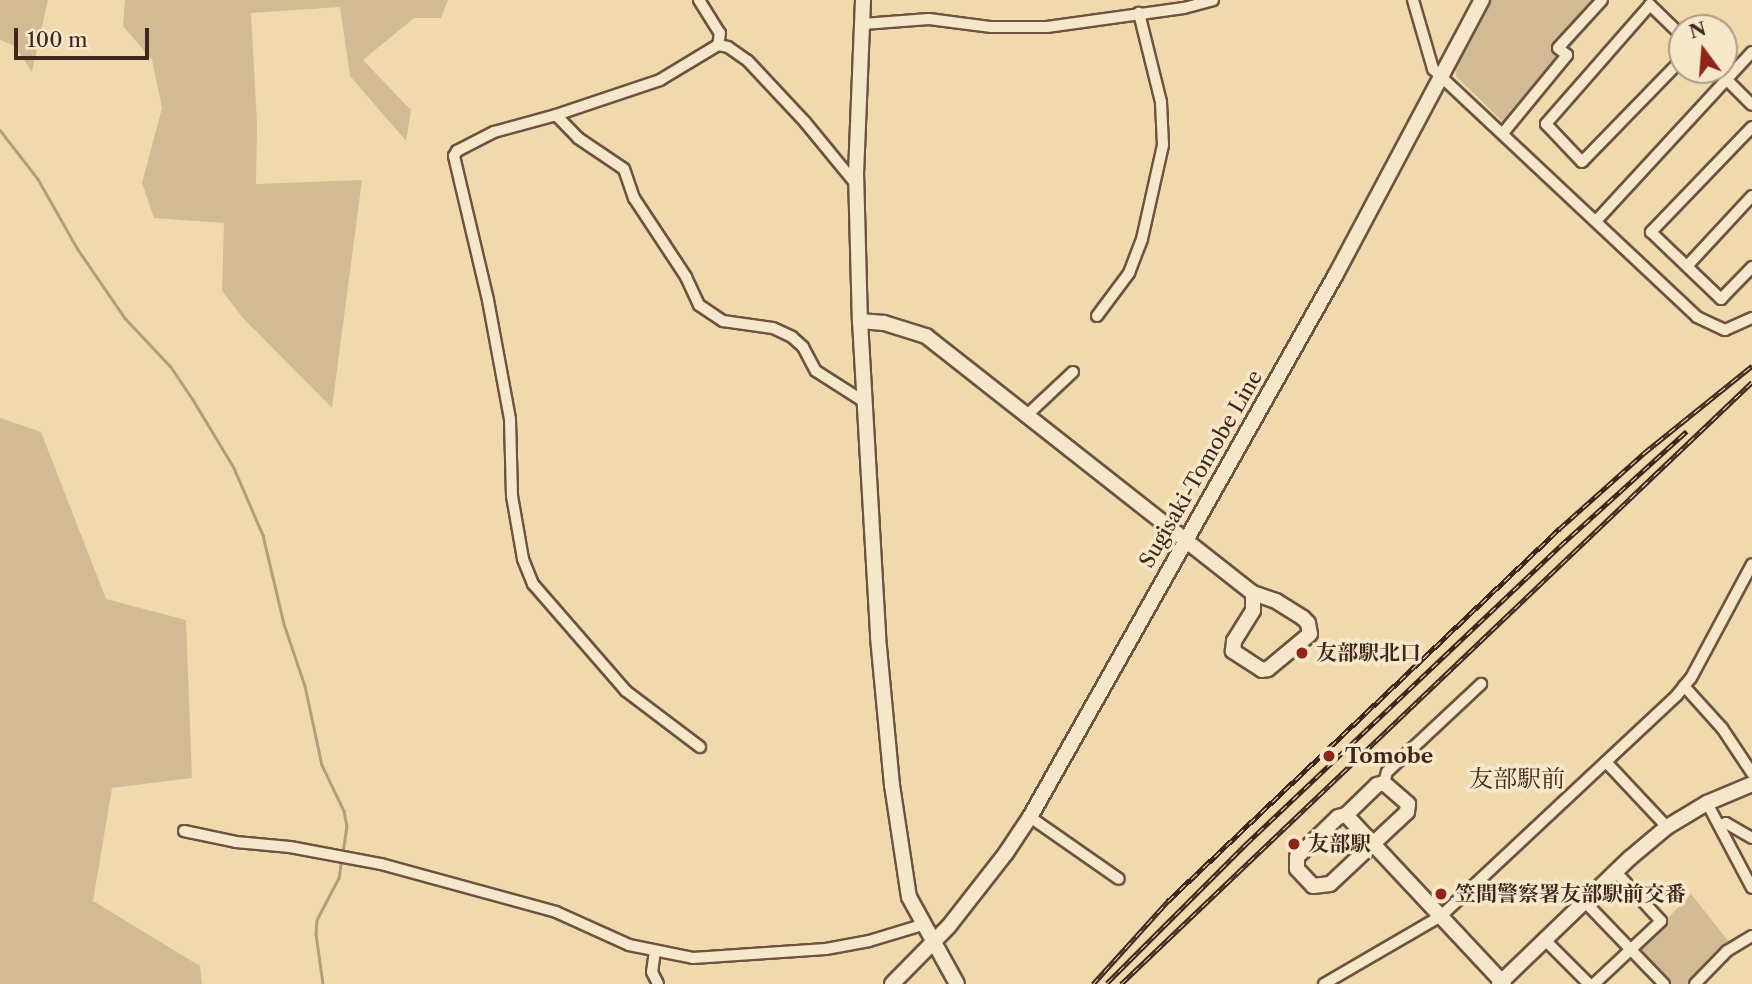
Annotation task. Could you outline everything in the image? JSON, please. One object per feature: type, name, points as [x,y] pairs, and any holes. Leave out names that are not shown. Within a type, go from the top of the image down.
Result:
[{"type":"street","points":[[699,0],[720,33],[718,46]]},
{"type":"street","points":[[863,0],[856,184],[860,321],[878,637],[892,785],[909,897],[922,925],[957,984]]},
{"type":"street","points":[[863,24],[929,19],[991,27],[1047,27],[1184,8],[1213,0]]},
{"type":"street","points":[[1413,0],[1428,60],[1441,76],[1705,322],[1725,330],[1752,318]]},
{"type":"street","name":"Sugisaki-Tomobe Line","points":[[892,984],[933,944],[977,891],[1030,817],[1335,276],[1482,0]]},
{"type":"street","points":[[1503,133],[1567,55],[1558,48],[1602,0]]},
{"type":"street","points":[[1668,22],[1650,5],[1546,124],[1582,162],[1668,73]]},
{"type":"street","points":[[1097,316],[1129,272],[1142,239],[1163,145],[1161,102],[1139,13]]},
{"type":"street","points":[[700,747],[626,691],[533,584],[523,559],[512,495],[510,419],[488,300],[454,156],[457,151],[494,132],[556,116],[660,79],[718,46],[728,47],[748,61],[806,122],[856,184]]},
{"type":"street","points":[[1738,67],[1752,52]]},
{"type":"street","points":[[1596,221],[1722,84]]},
{"type":"street","points":[[1730,84],[1752,105]]},
{"type":"street","points":[[556,116],[578,138],[624,169],[634,198],[686,277],[699,305],[723,321],[772,328],[792,337],[803,347],[816,371],[866,403]]},
{"type":"street","points":[[1752,127],[1651,232],[1721,299],[1752,267]]},
{"type":"street","points":[[1688,265],[1752,196]]},
{"type":"street","points":[[860,321],[884,323],[926,336],[1253,593],[1271,600],[1303,618],[1308,623],[1310,634],[1268,669],[1252,666],[1233,651],[1234,641],[1253,610],[1271,600]]},
{"type":"street","points":[[1027,415],[1073,372]]},
{"type":"street","points":[[1324,984],[1441,916],[1684,686],[1752,564]]},
{"type":"street","points":[[1253,593],[1253,610]]},
{"type":"street","points":[[1384,783],[1387,772],[1481,684]]},
{"type":"street","points":[[1684,686],[1722,728],[1752,773]]},
{"type":"street","points":[[1606,762],[1667,827]]},
{"type":"street","points":[[1384,783],[1390,785],[1409,808],[1325,886],[1313,886],[1297,869],[1295,860],[1338,817],[1346,815],[1377,785],[1384,783]]},
{"type":"street","points":[[1346,815],[1501,983],[1616,872],[1667,827],[1707,803],[1752,784]]},
{"type":"street","points":[[1707,803],[1752,888]]},
{"type":"street","points":[[1030,817],[1119,879]]},
{"type":"street","points":[[1719,825],[1726,823],[1752,838]]},
{"type":"street","points":[[184,831],[236,842],[290,847],[381,864],[556,912],[629,945],[693,958],[827,949],[869,941],[922,925]]},
{"type":"street","points":[[1545,940],[1592,984],[1631,950],[1661,920],[1616,872]]},
{"type":"street","points":[[1585,902],[1662,983]]},
{"type":"street","points":[[1695,984],[1727,951],[1752,936]]},
{"type":"street","points":[[654,951],[652,972],[658,984]]},
{"type":"street","points":[[1706,974],[1712,984]]},
{"type":"shaded area","points":[[0,0],[48,0],[32,72],[15,46],[0,40]]},
{"type":"shaded area","points":[[125,0],[448,0],[441,18],[414,18],[363,60],[411,110],[406,141],[350,76],[340,7],[251,13],[257,123],[256,184],[362,180],[332,408],[243,318],[222,291],[224,223],[154,218],[142,183],[162,108],[152,60],[123,26]]},
{"type":"shaded area","points":[[1489,0],[1609,0],[1507,126],[1456,76],[1456,59]]},
{"type":"shaded area","points":[[0,418],[41,432],[106,599],[186,620],[192,778],[112,788],[93,901],[200,966],[202,984],[0,984]]},
{"type":"shaded area","points":[[1691,894],[1730,943],[1687,984],[1671,984],[1637,950]]},
{"type":"waterway","points":[[0,130],[38,179],[77,248],[125,318],[171,367],[192,398],[234,468],[263,535],[284,624],[305,686],[322,765],[344,811],[347,826],[339,878],[317,920],[316,934],[323,984]]},
{"type":"railway","points":[[1093,984],[1168,901],[1559,529],[1644,453],[1752,366]]},
{"type":"railway","points":[[1121,984],[1752,382]]},
{"type":"railway","points":[[1107,983],[1246,844],[1560,546],[1687,431]]},
{"type":"place","name":"友部駅北口","points":[[1302,653]]},
{"type":"place","name":"Tomobe","points":[[1329,756]]},
{"type":"place","name":"友部駅","points":[[1294,844]]},
{"type":"place","name":"笠間警察署友部駅前交番","points":[[1441,894]]},
{"type":"district","name":"友部駅前","points":[[1517,779]]}]
